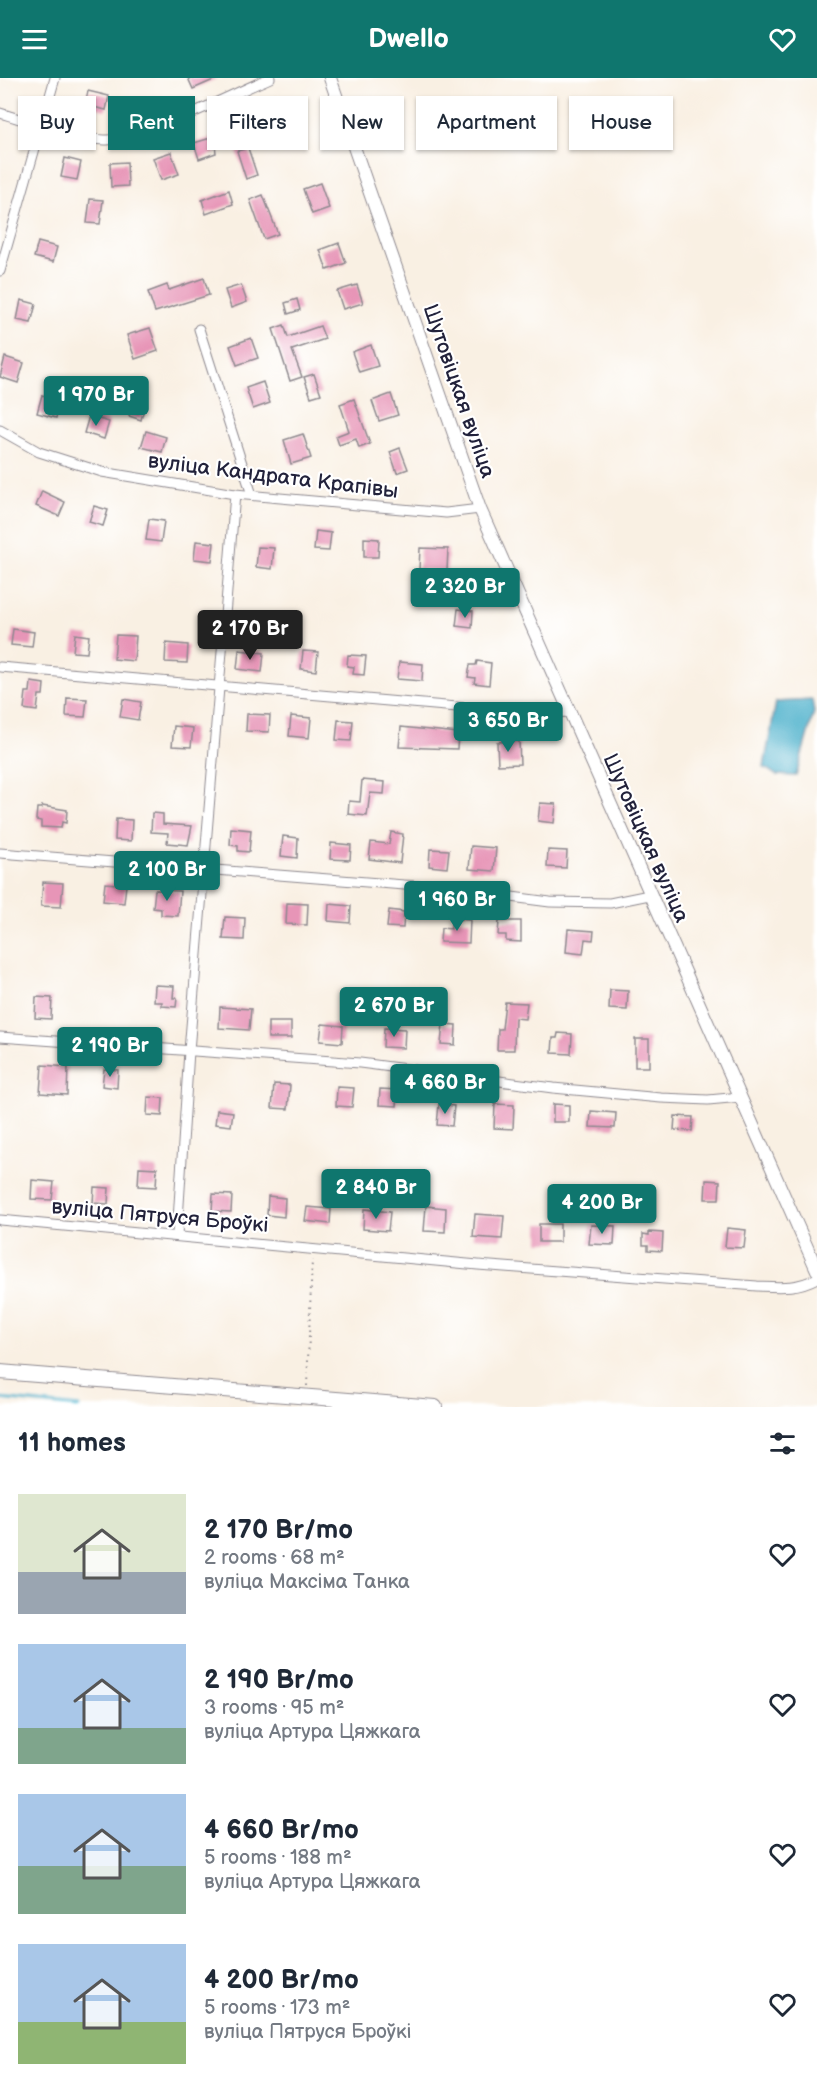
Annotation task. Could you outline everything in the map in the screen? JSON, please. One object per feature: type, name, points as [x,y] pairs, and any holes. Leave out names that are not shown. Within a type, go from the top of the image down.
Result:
[{"type":"main road","name":"Шутовіцкая вуліца","points":[[330,78],[480,509],[817,1270]]},
{"type":"main road","points":[[0,1372],[435,1407]]},
{"type":"street","points":[[50,96],[55,78]]},
{"type":"street","points":[[96,138],[107,140],[156,126],[270,78]]},
{"type":"street","points":[[0,113],[18,118]]},
{"type":"street","points":[[0,271],[34,150]]},
{"type":"street","points":[[199,329],[252,495]]},
{"type":"street","name":"вуліца Кандрата Крапівы","points":[[0,430],[39,452],[80,466],[235,494],[446,513],[480,509]]},
{"type":"street","points":[[177,1236],[217,687],[235,494]]},
{"type":"street","points":[[0,667],[537,714],[568,712]]},
{"type":"street","points":[[0,853],[204,871],[442,888],[550,902],[610,903],[649,895]]},
{"type":"street","points":[[0,1037],[360,1063],[553,1088],[661,1098],[708,1100],[741,1096]]},
{"type":"street","name":"вуліца Пятруся Броўкі","points":[[0,1220],[478,1265],[757,1286],[789,1288],[806,1284],[817,1278]]},
{"type":"path","points":[[306,1396],[312,1248]]},
{"type":"water","points":[[812,700],[814,712],[796,776],[776,775],[764,767],[776,702]]},
{"type":"building","points":[[188,78],[218,78],[193,89]]},
{"type":"building","points":[[88,91],[109,96],[106,110],[96,108],[96,96],[87,96]]},
{"type":"building","points":[[207,139],[207,150],[216,150],[216,153],[199,159],[195,143]]},
{"type":"building","points":[[249,150],[257,175],[246,179],[237,151]]},
{"type":"building","points":[[171,152],[179,174],[161,180],[153,158]]},
{"type":"building","points":[[65,158],[81,162],[77,180],[61,177]]},
{"type":"building","points":[[127,162],[128,186],[111,187],[110,163]]},
{"type":"building","points":[[320,183],[329,208],[312,214],[303,189]]},
{"type":"building","points":[[229,190],[233,204],[206,214],[202,200]]},
{"type":"building","points":[[263,195],[278,234],[264,239],[250,200]]},
{"type":"building","points":[[90,199],[103,200],[100,224],[87,223]]},
{"type":"building","points":[[38,242],[57,247],[53,262],[34,257]]},
{"type":"building","points":[[339,243],[346,263],[327,270],[320,250]]},
{"type":"building","points":[[204,278],[209,295],[155,312],[148,292],[167,285],[169,290]]},
{"type":"building","points":[[241,285],[247,302],[231,308],[225,290]]},
{"type":"building","points":[[357,285],[363,303],[343,309],[337,291]]},
{"type":"building","points":[[297,299],[300,310],[288,314],[285,303]]},
{"type":"building","points":[[21,300],[36,304],[31,323],[17,320]]},
{"type":"building","points":[[284,325],[288,337],[320,326],[325,339],[292,350],[302,377],[290,381],[273,329]]},
{"type":"building","points":[[150,328],[158,351],[135,359],[127,335]]},
{"type":"building","points":[[251,338],[258,358],[237,365],[230,346]]},
{"type":"building","points":[[371,345],[378,366],[359,372],[352,352]]},
{"type":"building","points":[[5,357],[24,363],[18,383],[0,377]]},
{"type":"building","points":[[314,374],[321,394],[311,397],[304,377]]},
{"type":"building","points":[[263,382],[270,403],[253,409],[246,388]]},
{"type":"building","points":[[391,394],[398,415],[379,421],[372,401]]},
{"type":"building","points":[[42,395],[61,400],[56,418],[37,413]]},
{"type":"building","points":[[133,397],[146,401],[141,420],[129,416]]},
{"type":"building","points":[[354,399],[370,444],[359,448],[356,439],[339,445],[336,436],[349,431],[340,404]]},
{"type":"building","points":[[89,416],[109,422],[104,439],[84,433]]},
{"type":"building","points":[[146,431],[166,437],[162,452],[141,447]]},
{"type":"building","points":[[303,434],[311,458],[291,464],[284,440]]},
{"type":"building","points":[[400,448],[408,469],[397,473],[390,452]]},
{"type":"building","points":[[42,491],[65,502],[59,516],[36,506]]},
{"type":"building","points":[[94,506],[108,510],[103,526],[89,522]]},
{"type":"building","points":[[149,519],[164,521],[161,542],[146,540]]},
{"type":"building","points":[[316,531],[331,533],[329,551],[314,550]]},
{"type":"building","points":[[364,538],[379,539],[378,557],[364,557]]},
{"type":"building","points":[[196,541],[214,543],[212,561],[194,559]]},
{"type":"building","points":[[258,547],[274,548],[272,569],[256,567]]},
{"type":"building","points":[[420,548],[448,549],[447,571],[419,569]]},
{"type":"building","points":[[458,609],[473,611],[472,628],[456,626]]},
{"type":"building","points":[[13,629],[34,632],[32,647],[11,645]]},
{"type":"building","points":[[75,634],[89,636],[87,653],[73,652]]},
{"type":"building","points":[[116,635],[136,636],[134,661],[114,659]]},
{"type":"building","points":[[166,643],[188,645],[187,663],[165,662]]},
{"type":"building","points":[[239,650],[264,653],[262,672],[237,669]]},
{"type":"building","points":[[303,651],[318,652],[316,671],[301,669]]},
{"type":"building","points":[[348,655],[366,656],[364,675],[353,674],[354,667],[347,666]]},
{"type":"building","points":[[477,661],[491,663],[489,685],[474,683],[475,678],[468,677],[470,665],[476,665]]},
{"type":"building","points":[[399,662],[423,664],[422,681],[397,679]]},
{"type":"building","points":[[31,682],[44,684],[43,695],[39,695],[37,711],[24,709],[26,692],[30,692]]},
{"type":"building","points":[[67,698],[87,699],[85,717],[66,716]]},
{"type":"building","points":[[123,699],[141,702],[138,720],[120,717]]},
{"type":"building","points":[[247,714],[270,715],[269,732],[246,731]]},
{"type":"building","points":[[291,716],[311,718],[309,738],[289,736]]},
{"type":"building","points":[[338,720],[353,721],[351,741],[336,740]]},
{"type":"building","points":[[174,726],[193,728],[191,747],[172,746]]},
{"type":"building","points":[[401,727],[458,733],[457,749],[399,747]]},
{"type":"building","points":[[519,741],[520,764],[498,765],[497,742]]},
{"type":"building","points":[[362,780],[385,782],[384,794],[370,793],[367,816],[348,814],[349,801],[360,802]]},
{"type":"building","points":[[540,803],[556,804],[554,823],[538,821]]},
{"type":"building","points":[[42,806],[67,810],[66,823],[62,822],[61,828],[41,827],[41,821],[36,820],[37,808],[42,808]]},
{"type":"building","points":[[152,813],[163,814],[163,824],[192,826],[188,845],[167,843],[168,833],[151,832]]},
{"type":"building","points":[[116,819],[132,820],[131,841],[115,840]]},
{"type":"building","points":[[231,828],[251,830],[249,852],[238,851],[238,846],[230,845]]},
{"type":"building","points":[[391,832],[403,834],[400,863],[369,859],[371,842],[389,844]]},
{"type":"building","points":[[283,836],[298,838],[297,858],[281,856]]},
{"type":"building","points":[[331,843],[351,845],[350,860],[330,859]]},
{"type":"building","points":[[471,846],[496,848],[494,871],[469,869]]},
{"type":"building","points":[[430,849],[449,850],[447,868],[429,866]]},
{"type":"building","points":[[548,850],[567,851],[566,868],[547,867]]},
{"type":"building","points":[[43,882],[63,883],[61,907],[41,906]]},
{"type":"building","points":[[105,883],[126,885],[124,903],[103,901]]},
{"type":"building","points":[[155,890],[180,891],[178,916],[161,915],[161,909],[153,908]]},
{"type":"building","points":[[287,903],[308,904],[307,925],[286,924]]},
{"type":"building","points":[[329,904],[351,906],[350,923],[328,921]]},
{"type":"building","points":[[389,910],[404,912],[403,928],[387,927]]},
{"type":"building","points":[[225,917],[245,918],[244,940],[223,939]]},
{"type":"building","points":[[451,919],[470,920],[469,943],[440,942],[441,928],[451,929]]},
{"type":"building","points":[[499,921],[521,921],[521,942],[506,941],[506,935],[498,935]]},
{"type":"building","points":[[568,929],[594,931],[593,940],[585,939],[583,954],[566,952]]},
{"type":"building","points":[[155,985],[174,986],[173,998],[177,998],[176,1007],[162,1006],[162,1002],[154,1002]]},
{"type":"building","points":[[610,990],[628,991],[627,1010],[609,1009]]},
{"type":"building","points":[[36,997],[52,998],[51,1019],[35,1018]]},
{"type":"building","points":[[505,1002],[527,1003],[525,1019],[515,1018],[514,1050],[497,1050],[498,1029],[502,1029]]},
{"type":"building","points":[[220,1007],[251,1009],[249,1030],[219,1028]]},
{"type":"building","points":[[268,1022],[291,1022],[291,1038],[268,1038]]},
{"type":"building","points":[[322,1024],[343,1026],[342,1043],[320,1041]]},
{"type":"building","points":[[443,1024],[456,1025],[455,1045],[441,1044]]},
{"type":"building","points":[[384,1028],[405,1029],[404,1048],[383,1047]]},
{"type":"building","points":[[558,1033],[572,1034],[571,1054],[552,1053],[553,1038],[557,1038]]},
{"type":"building","points":[[635,1039],[649,1039],[649,1067],[635,1067]]},
{"type":"building","points":[[42,1065],[68,1067],[67,1095],[40,1093]]},
{"type":"building","points":[[104,1069],[118,1070],[117,1088],[102,1086]]},
{"type":"building","points":[[274,1084],[290,1085],[288,1109],[272,1108]]},
{"type":"building","points":[[337,1087],[354,1088],[352,1107],[336,1106]]},
{"type":"building","points":[[380,1089],[398,1090],[397,1106],[379,1105]]},
{"type":"building","points":[[148,1097],[163,1098],[162,1116],[147,1115]]},
{"type":"building","points":[[439,1104],[454,1106],[452,1126],[437,1125]]},
{"type":"building","points":[[495,1104],[514,1105],[513,1129],[494,1128]]},
{"type":"building","points":[[553,1104],[569,1105],[569,1122],[553,1122]]},
{"type":"building","points":[[217,1110],[233,1112],[231,1126],[215,1124]]},
{"type":"building","points":[[591,1111],[616,1113],[615,1128],[590,1127]]},
{"type":"building","points":[[675,1116],[693,1117],[692,1131],[674,1130]]},
{"type":"building","points":[[139,1167],[157,1168],[156,1187],[138,1186]]},
{"type":"building","points":[[32,1180],[54,1182],[52,1200],[31,1199]]},
{"type":"building","points":[[706,1180],[720,1181],[719,1199],[705,1199]]},
{"type":"building","points":[[94,1187],[109,1188],[108,1204],[93,1203]]},
{"type":"building","points":[[213,1194],[232,1195],[231,1212],[212,1211]]},
{"type":"building","points":[[268,1196],[285,1198],[284,1217],[267,1215]]},
{"type":"building","points":[[426,1206],[446,1208],[445,1232],[424,1231]]},
{"type":"building","points":[[307,1207],[331,1209],[330,1224],[305,1221]]},
{"type":"building","points":[[364,1209],[390,1212],[388,1231],[363,1229]]},
{"type":"building","points":[[475,1214],[504,1216],[502,1239],[473,1237]]},
{"type":"building","points":[[539,1224],[560,1224],[560,1242],[539,1242]]},
{"type":"building","points":[[591,1225],[615,1226],[614,1245],[589,1244]]},
{"type":"building","points":[[727,1228],[746,1230],[744,1248],[725,1247]]},
{"type":"building","points":[[649,1232],[663,1233],[662,1251],[648,1250],[648,1245],[643,1245],[643,1234],[649,1235]]},
{"type":"waterway","points":[[0,1399],[79,1407]]}]
